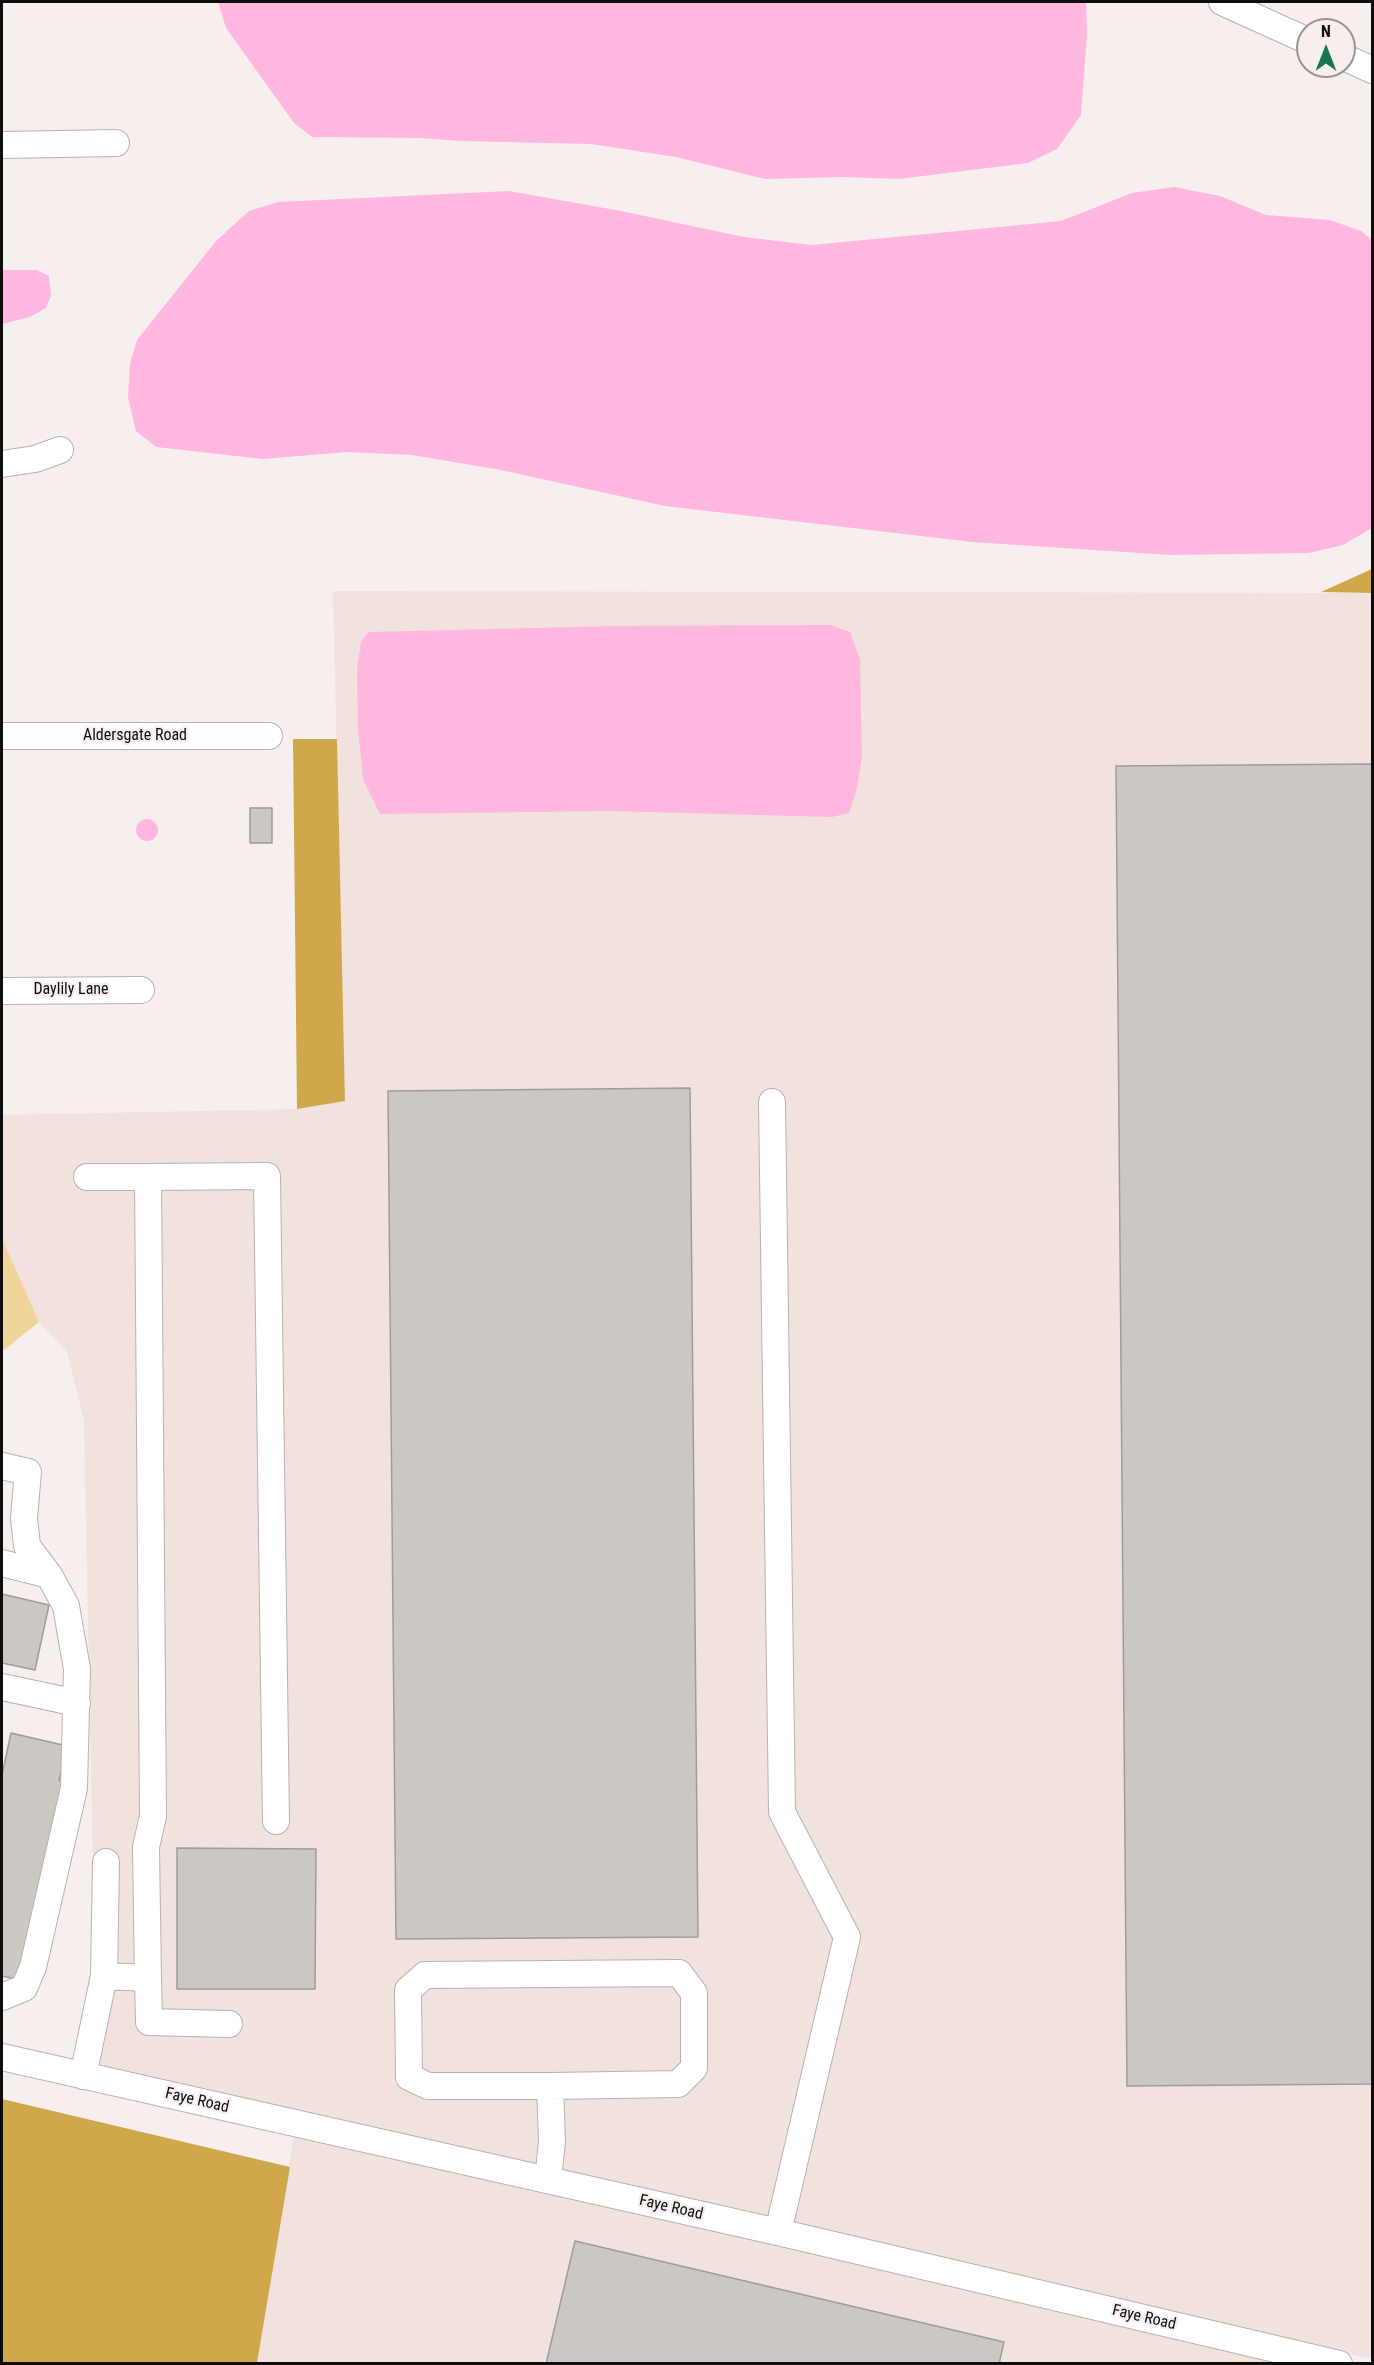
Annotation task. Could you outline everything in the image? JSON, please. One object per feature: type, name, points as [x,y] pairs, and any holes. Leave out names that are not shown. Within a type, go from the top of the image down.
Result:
[{"type":"street","points":[[1222,2],[1296,36]]},
{"type":"street","points":[[1356,63],[1372,70]]},
{"type":"street","points":[[2,145],[116,143]]},
{"type":"street","points":[[2,464],[35,459],[60,450]]},
{"type":"street","name":"Aldersgate Road","points":[[2,736],[269,736]]},
{"type":"street","name":"Daylily Lane","points":[[2,991],[141,990]]},
{"type":"street","points":[[772,1102],[782,1812],[847,1937],[778,2232]]},
{"type":"street","points":[[87,1177],[267,1176],[276,1821]]},
{"type":"street","points":[[148,1177],[153,1816],[146,1847],[149,2022],[229,2024]]},
{"type":"street","points":[[2,1466],[28,1472],[24,1518],[27,1546],[49,1575],[66,1605],[77,1669],[74,1788],[33,1967],[24,1988],[2,1997]]},
{"type":"street","points":[[2,1563],[49,1575]]},
{"type":"street","points":[[2,1687],[77,1703]]},
{"type":"street","points":[[83,2076],[104,1976],[106,1862]]},
{"type":"street","points":[[680,1973],[694,1993],[694,2068],[678,2084],[550,2086],[428,2086],[409,2077],[408,1990],[425,1975],[680,1973]]},
{"type":"street","points":[[104,1976],[147,1978]]},
{"type":"street","name":"Faye Road","points":[[2,2057],[778,2232],[1292,2358],[1339,2364]]},
{"type":"street","points":[[548,2180],[552,2141],[550,2086]]},
{"type":"shaded area","points":[[218,2],[1086,2],[1087,34],[1081,115],[1057,149],[1028,163],[899,179],[844,177],[765,179],[676,157],[591,144],[312,137],[294,123],[226,28]]},
{"type":"shaded area","points":[[1174,187],[1220,196],[1266,215],[1330,220],[1361,231],[1372,240],[1372,528],[1343,545],[1309,553],[1170,555],[972,542],[665,506],[501,470],[412,455],[347,452],[263,459],[156,447],[136,431],[128,397],[130,364],[137,340],[216,241],[249,211],[278,202],[509,191],[621,211],[744,237],[812,245],[1061,221],[1132,193]]},
{"type":"shaded area","points":[[2,270],[37,270],[49,276],[51,296],[46,308],[30,317],[2,324]]},
{"type":"shaded area","points":[[1372,569],[1372,593],[1321,592]]},
{"type":"shaded area","points":[[333,591],[1372,593],[1372,2359],[74,2062],[95,1968],[84,1421],[67,1352],[39,1322],[2,1238],[2,1115],[297,1109],[345,1101]]},
{"type":"shaded area","points":[[830,625],[850,632],[860,659],[862,758],[856,792],[849,813],[832,817],[609,811],[380,814],[363,779],[358,727],[357,670],[361,641],[369,632],[615,626]]},
{"type":"shaded area","points":[[293,739],[337,739],[345,1101],[297,1109]]},
{"type":"shaded area","points":[[147,819],[155,822],[158,830],[155,838],[147,841],[139,838],[136,830],[139,822]]},
{"type":"shaded area","points":[[2,1238],[39,1322],[4,1350],[2,1348]]},
{"type":"shaded area","points":[[2,2099],[290,2167],[257,2363],[2,2363]]},
{"type":"shaded area","points":[[294,2134],[1273,2359],[1275,2363],[257,2364]]},
{"type":"building","points":[[1372,764],[1372,2084],[1127,2086],[1116,766]]},
{"type":"building","points":[[250,808],[272,808],[272,843],[250,843]]},
{"type":"building","points":[[690,1088],[698,1937],[396,1939],[388,1091]]},
{"type":"building","points":[[2,1594],[49,1605],[35,1670],[2,1663]]},
{"type":"building","points":[[11,1733],[67,1746],[59,1780],[66,1781],[20,1980],[2,1976],[2,1775]]},
{"type":"building","points":[[177,1848],[316,1849],[315,1989],[177,1989]]},
{"type":"building","points":[[575,2241],[1004,2342],[999,2364],[546,2364]]}]
